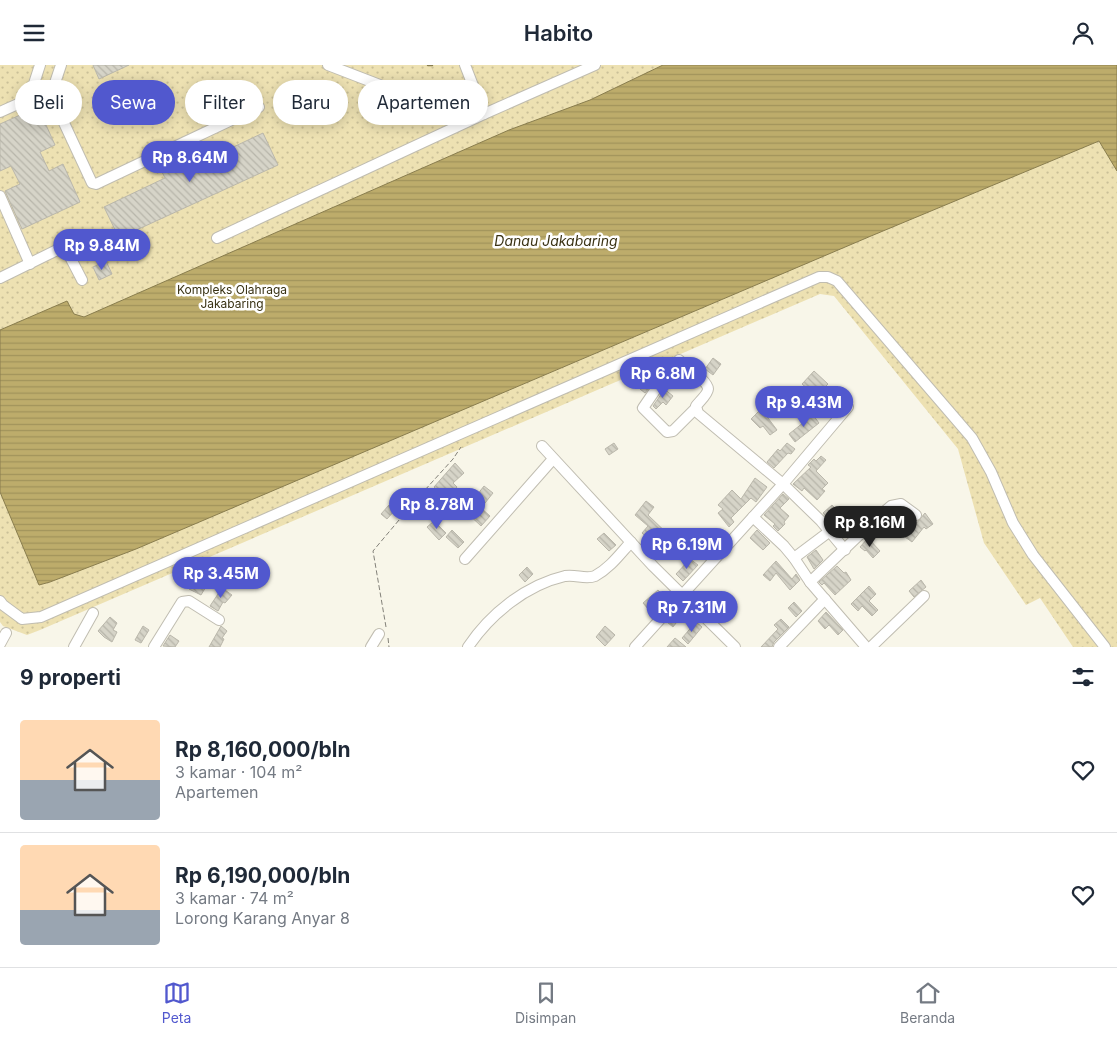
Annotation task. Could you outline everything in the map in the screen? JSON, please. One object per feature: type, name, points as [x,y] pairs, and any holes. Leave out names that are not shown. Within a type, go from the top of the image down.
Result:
[{"type":"street","points":[[35,80],[40,65]]},
{"type":"street","points":[[56,80],[61,65]]},
{"type":"street","points":[[328,65],[367,80]]},
{"type":"street","points":[[465,65],[471,80]]},
{"type":"street","points":[[488,111],[596,65]]},
{"type":"street","points":[[0,112],[15,105]]},
{"type":"street","points":[[65,125],[92,183],[96,184],[220,125]]},
{"type":"street","points":[[217,238],[457,125]]},
{"type":"street","points":[[0,196],[30,264]]},
{"type":"street","points":[[0,278],[57,250],[64,249],[82,280]]},
{"type":"street","points":[[0,601],[22,619],[41,617],[819,277],[828,277],[837,281],[972,439],[991,472],[1013,523],[1033,555],[1105,647]]},
{"type":"street","points":[[656,389],[644,408],[668,432],[673,431],[696,408],[707,392],[708,387],[704,381],[679,360]]},
{"type":"street","points":[[635,647],[783,484],[848,407]]},
{"type":"street","points":[[696,408],[700,415],[783,484],[830,531],[845,550]]},
{"type":"street","points":[[542,446],[631,541],[735,647]]},
{"type":"street","points":[[465,559],[553,459]]},
{"type":"street","points":[[810,582],[891,506],[901,504],[916,515]]},
{"type":"street","points":[[753,517],[794,558],[810,582],[866,647]]},
{"type":"street","points":[[794,558],[830,531]]},
{"type":"street","points":[[468,647],[479,631],[524,592],[563,577],[578,575],[584,578],[593,577],[610,566],[631,541]]},
{"type":"street","points":[[871,647],[924,596]]},
{"type":"street","points":[[779,647],[826,599]]},
{"type":"street","points":[[154,647],[182,602],[189,601],[219,619]]},
{"type":"street","points":[[74,647],[93,613]]},
{"type":"street","points":[[0,644],[6,633]]},
{"type":"street","points":[[371,647],[384,634]]},
{"type":"path","points":[[389,647],[384,634],[374,551],[415,501],[448,465],[461,447]]},
{"type":"green space","name":"Kompleks Olahraga Jakabaring","points":[[0,65],[1117,65],[1117,647],[1073,647],[1040,598],[1026,605],[984,543],[958,449],[834,296],[820,294],[40,630],[27,635],[3,626],[0,622]]},
{"type":"water","name":"Danau Jakabaring","points":[[663,65],[1117,65],[1117,171],[1099,141],[136,549],[39,585],[0,492],[0,330],[67,301],[74,314],[84,317],[509,130],[590,100]]},
{"type":"building","points":[[93,65],[129,65],[99,79]]},
{"type":"building","points":[[15,117],[15,125],[46,125],[55,145],[40,152],[49,171],[63,164],[80,202],[22,229],[5,191],[20,184],[11,166],[0,171],[0,124]]},
{"type":"building","points":[[263,133],[278,165],[119,238],[104,207],[165,178],[161,170],[170,166],[166,158],[194,145],[197,153],[206,149],[210,158]]},
{"type":"building","points":[[106,261],[112,274],[99,280],[93,267]]},
{"type":"building","points":[[713,358],[721,364],[713,375],[705,369]]},
{"type":"building","points":[[658,364],[670,374],[662,385],[657,382],[653,383],[645,393],[640,389]]},
{"type":"building","points":[[814,371],[828,384],[824,388],[839,406],[831,413],[802,384]]},
{"type":"building","points":[[663,388],[673,396],[666,405],[663,402],[656,409],[653,406],[662,393]]},
{"type":"building","points":[[771,390],[779,397],[765,414],[777,430],[770,435],[763,426],[760,428],[751,419],[764,406],[760,402]]},
{"type":"building","points":[[813,415],[819,423],[795,442],[789,434]]},
{"type":"building","points":[[614,443],[618,449],[609,455],[605,449]]},
{"type":"building","points":[[787,443],[795,449],[791,454],[788,453],[774,468],[767,462],[778,449],[780,451]]},
{"type":"building","points":[[821,456],[826,460],[816,471],[828,483],[822,489],[825,491],[817,500],[804,488],[802,491],[793,484],[811,467],[808,465],[814,459],[816,461]]},
{"type":"building","points":[[455,463],[464,473],[453,483],[457,487],[452,493],[448,490],[443,496],[434,487]]},
{"type":"building","points":[[755,478],[767,487],[756,502],[751,498],[731,518],[734,522],[729,527],[718,513],[723,509],[718,505],[732,490],[741,499]]},
{"type":"building","points":[[484,486],[493,493],[481,508],[490,516],[481,526],[466,512],[479,496],[477,495]]},
{"type":"building","points":[[783,494],[789,499],[780,508],[789,516],[784,522],[785,524],[778,531],[773,526],[775,524],[764,515]]},
{"type":"building","points":[[646,501],[654,507],[648,515],[675,541],[667,549],[654,535],[650,540],[642,533],[648,526],[635,515]]},
{"type":"building","points":[[389,505],[395,510],[387,519],[381,514]]},
{"type":"building","points":[[832,505],[839,512],[836,515],[845,525],[838,531],[823,513]]},
{"type":"building","points":[[925,513],[933,524],[926,529],[924,527],[912,542],[905,537]]},
{"type":"building","points":[[434,521],[446,533],[439,540],[427,527]]},
{"type":"building","points":[[452,530],[464,542],[458,548],[446,537]]},
{"type":"building","points":[[757,530],[770,543],[763,550],[750,538]]},
{"type":"building","points":[[604,533],[616,545],[609,551],[597,539]]},
{"type":"building","points":[[713,534],[719,541],[711,549],[704,541]]},
{"type":"building","points":[[868,538],[880,551],[873,558],[866,550],[860,547]]},
{"type":"building","points":[[816,550],[823,560],[814,569],[807,557]]},
{"type":"building","points":[[690,559],[698,565],[683,581],[676,574]]},
{"type":"building","points":[[776,561],[792,579],[796,574],[800,580],[790,590],[776,573],[770,581],[763,575]]},
{"type":"building","points":[[837,566],[844,573],[846,572],[851,580],[835,595],[824,583],[822,585],[819,582]]},
{"type":"building","points":[[527,567],[533,574],[525,582],[519,575]]},
{"type":"building","points":[[195,579],[207,585],[201,595],[189,589]]},
{"type":"building","points":[[921,580],[926,587],[914,597],[909,591]]},
{"type":"building","points":[[869,586],[876,594],[869,601],[878,610],[872,616],[862,606],[858,611],[851,604]]},
{"type":"building","points":[[222,588],[232,595],[225,603],[223,602],[218,611],[210,606]]},
{"type":"building","points":[[658,590],[667,601],[654,616],[643,603]]},
{"type":"building","points":[[794,602],[802,611],[796,617],[788,608]]},
{"type":"building","points":[[678,610],[683,614],[673,627],[667,622]]},
{"type":"building","points":[[826,612],[843,630],[838,635],[829,625],[825,629],[818,621]]},
{"type":"building","points":[[110,617],[117,623],[113,630],[117,632],[112,642],[98,631]]},
{"type":"building","points":[[781,619],[789,627],[774,642],[772,647],[761,647],[778,629],[774,625]]},
{"type":"building","points":[[696,622],[702,627],[688,644],[682,638]]},
{"type":"building","points":[[143,626],[149,630],[141,643],[135,640]]},
{"type":"building","points":[[221,626],[227,631],[222,638],[224,639],[220,647],[209,647]]},
{"type":"building","points":[[605,626],[615,635],[605,646],[596,637]]},
{"type":"building","points":[[170,635],[179,641],[175,647],[163,646]]},
{"type":"building","points":[[675,638],[686,647],[667,647]]}]
